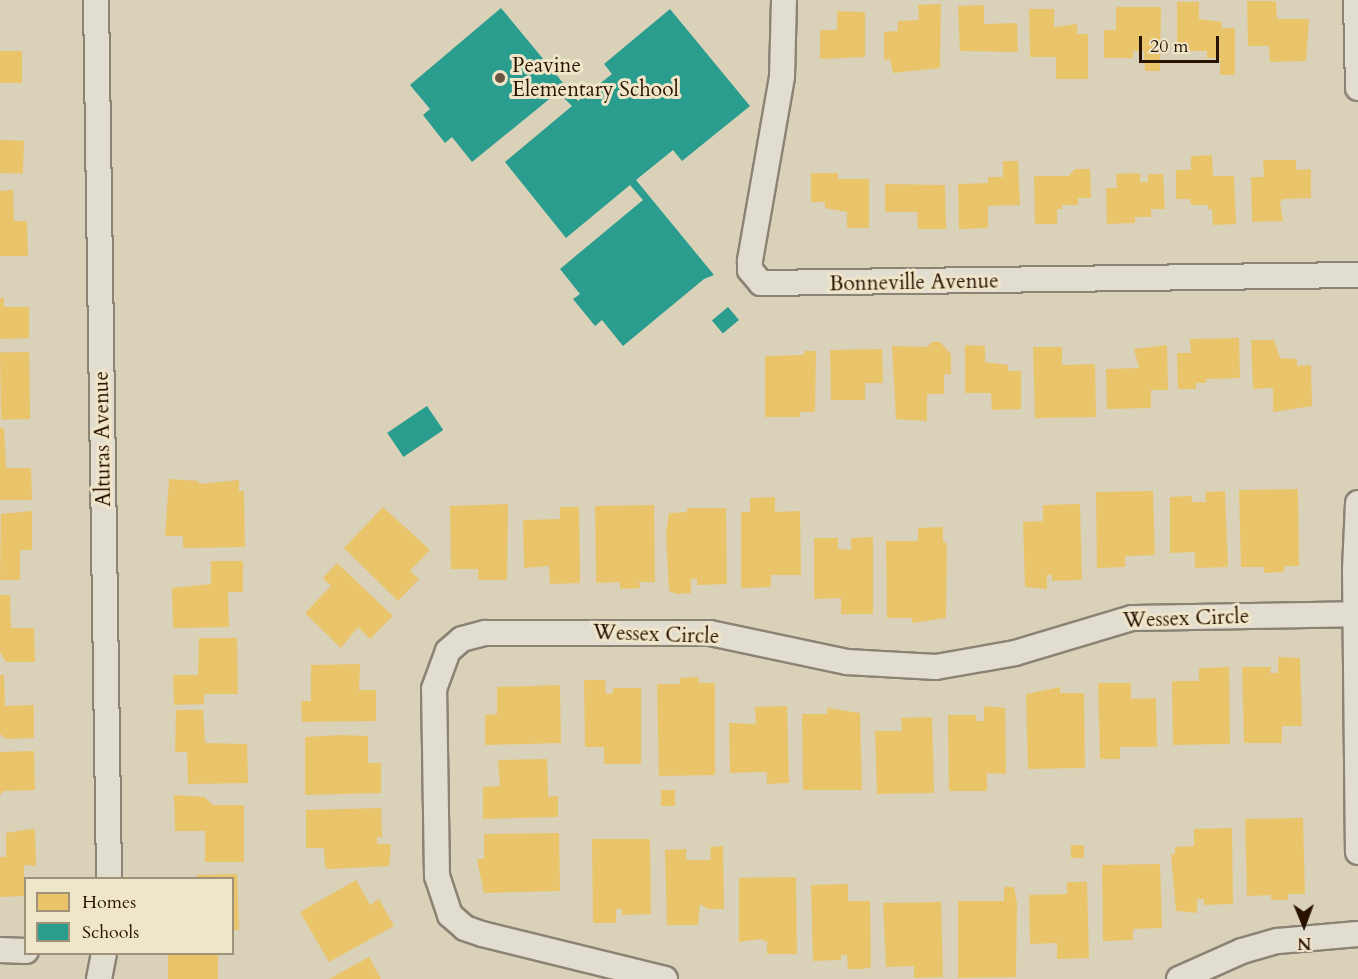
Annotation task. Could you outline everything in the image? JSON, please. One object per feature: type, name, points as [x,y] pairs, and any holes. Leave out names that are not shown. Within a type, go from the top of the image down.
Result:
[{"type":"street","name":"Alturas Avenue","points":[[96,0],[109,877]]},
{"type":"street","name":"Bonneville Avenue","points":[[784,0],[782,77],[750,261],[750,270],[761,283],[1358,275]]},
{"type":"street","points":[[1356,0],[1358,88]]},
{"type":"street","points":[[1358,502],[1356,614],[1358,852]]},
{"type":"street","name":"Wessex Circle","points":[[665,979],[482,934],[465,928],[450,915],[437,876],[434,689],[448,651],[462,639],[485,633],[710,633],[847,662],[936,667],[1016,653],[1132,618],[1356,614]]},
{"type":"street","points":[[1179,979],[1242,951],[1278,941],[1358,934]]},
{"type":"street","points":[[0,950],[24,951]]},
{"type":"street","points":[[99,979],[104,955]]},
{"type":"building: Homes","points":[[1247,1],[1276,1],[1277,19],[1309,19],[1306,61],[1270,62],[1269,46],[1248,46]]},
{"type":"building: Homes","points":[[1177,2],[1199,2],[1199,19],[1222,22],[1221,28],[1235,28],[1235,75],[1220,75],[1220,58],[1207,58],[1207,51],[1177,51]]},
{"type":"building: Homes","points":[[941,4],[940,68],[893,73],[890,59],[884,60],[884,32],[898,31],[898,21],[919,20],[918,5]]},
{"type":"building: Homes","points":[[984,5],[984,24],[1017,23],[1018,52],[960,51],[958,6]]},
{"type":"building: Homes","points":[[1116,7],[1161,7],[1160,71],[1145,71],[1144,51],[1133,51],[1133,58],[1104,58],[1104,30],[1116,30]]},
{"type":"building: Homes","points":[[1029,9],[1054,9],[1054,27],[1077,24],[1077,34],[1088,34],[1088,79],[1056,79],[1056,57],[1030,57]]},
{"type":"building: Homes","points":[[837,11],[865,12],[865,57],[820,59],[820,30],[837,30]]},
{"type":"building: Homes","points":[[0,51],[22,51],[22,83],[0,83]]},
{"type":"building: Homes","points":[[0,140],[24,141],[23,174],[0,173]]},
{"type":"building: Homes","points":[[1212,155],[1213,176],[1234,176],[1236,224],[1213,225],[1212,209],[1208,209],[1208,205],[1191,205],[1190,199],[1176,199],[1176,170],[1191,170],[1191,156]]},
{"type":"building: Homes","points":[[1263,160],[1296,160],[1296,170],[1311,169],[1311,198],[1283,199],[1280,202],[1283,221],[1252,222],[1251,177],[1264,177]]},
{"type":"building: Homes","points":[[1003,161],[1018,161],[1020,205],[988,206],[988,228],[959,229],[958,184],[988,183],[988,177],[1003,177]]},
{"type":"building: Homes","points":[[1075,169],[1090,169],[1091,198],[1078,198],[1078,205],[1062,205],[1062,209],[1057,209],[1057,224],[1035,224],[1034,176],[1069,176]]},
{"type":"building: Homes","points":[[811,173],[838,173],[838,179],[869,179],[869,228],[847,228],[847,212],[825,208],[825,202],[811,202]]},
{"type":"building: Homes","points":[[1140,173],[1140,182],[1148,182],[1148,174],[1163,174],[1165,209],[1151,209],[1151,217],[1135,217],[1135,223],[1107,224],[1106,188],[1117,188],[1116,174]]},
{"type":"building: Homes","points":[[885,184],[945,185],[946,229],[918,229],[917,212],[885,212]]},
{"type":"building: Homes","points":[[13,190],[14,221],[27,221],[28,256],[0,256],[0,191]]},
{"type":"building: Homes","points":[[0,298],[4,298],[4,307],[29,307],[29,338],[0,339]]},
{"type":"building: Homes","points":[[1239,338],[1240,378],[1206,379],[1206,383],[1196,383],[1196,389],[1178,389],[1177,353],[1191,353],[1190,339]]},
{"type":"building: Homes","points":[[1251,340],[1274,340],[1280,358],[1297,359],[1297,366],[1311,365],[1312,406],[1273,412],[1273,388],[1253,389]]},
{"type":"building: Homes","points":[[932,342],[940,342],[951,354],[951,374],[944,374],[944,394],[927,394],[927,421],[896,419],[892,346],[927,347]]},
{"type":"building: Homes","points":[[965,345],[985,346],[985,362],[1008,365],[1008,371],[1021,371],[1021,409],[992,410],[991,393],[965,393]]},
{"type":"building: Homes","points":[[1167,345],[1168,390],[1151,390],[1151,408],[1107,409],[1106,369],[1139,368],[1134,349]]},
{"type":"building: Homes","points":[[1033,347],[1062,347],[1062,365],[1095,364],[1096,417],[1035,418]]},
{"type":"building: Homes","points":[[882,349],[883,383],[865,383],[865,400],[831,400],[830,350]]},
{"type":"building: Homes","points":[[804,351],[816,351],[815,412],[800,412],[800,417],[765,417],[765,356],[804,355]]},
{"type":"building: Homes","points":[[29,352],[30,419],[1,419],[0,353]]},
{"type":"building: Homes","points":[[0,428],[4,428],[6,468],[31,468],[32,500],[0,500]]},
{"type":"building: Homes","points":[[169,479],[199,481],[199,484],[239,480],[239,491],[244,491],[245,547],[183,548],[183,536],[165,536]]},
{"type":"building: Homes","points":[[1298,489],[1299,566],[1284,566],[1284,572],[1264,573],[1264,567],[1241,567],[1239,490]]},
{"type":"building: Homes","points":[[1153,491],[1155,555],[1125,556],[1125,567],[1097,568],[1096,492]]},
{"type":"building: Homes","points":[[1225,491],[1228,567],[1195,568],[1195,552],[1170,553],[1170,497],[1192,496],[1192,502],[1206,502],[1205,492]]},
{"type":"building: Homes","points":[[775,497],[775,512],[800,511],[801,575],[771,575],[771,587],[741,588],[741,512],[750,512],[750,498]]},
{"type":"building: Homes","points":[[508,504],[507,580],[478,580],[478,569],[451,569],[450,506]]},
{"type":"building: Homes","points":[[1080,504],[1082,580],[1052,581],[1052,575],[1047,575],[1047,589],[1025,587],[1023,522],[1043,521],[1043,505]]},
{"type":"building: Homes","points":[[654,505],[655,582],[639,582],[640,588],[620,589],[620,582],[596,583],[595,506]]},
{"type":"building: Homes","points":[[383,507],[430,550],[410,571],[419,579],[398,601],[344,548]]},
{"type":"building: Homes","points":[[560,507],[579,507],[580,583],[550,584],[549,566],[524,568],[523,520],[560,519]]},
{"type":"building: Homes","points":[[687,508],[726,508],[727,584],[697,585],[697,579],[691,579],[691,593],[677,594],[669,591],[666,533],[669,513],[687,512]]},
{"type":"building: Homes","points":[[32,511],[32,550],[20,550],[20,580],[0,580],[1,514]]},
{"type":"building: Homes","points":[[943,527],[943,541],[947,544],[946,618],[912,623],[912,618],[887,618],[886,541],[918,541],[918,528]]},
{"type":"building: Homes","points":[[873,537],[873,614],[841,614],[841,598],[814,599],[814,538],[838,538],[838,549],[851,550],[851,538]]},
{"type":"building: Homes","points":[[211,561],[243,561],[243,592],[228,592],[229,627],[173,628],[172,588],[211,584]]},
{"type":"building: Homes","points":[[337,563],[393,616],[370,639],[358,627],[341,648],[305,613],[331,586],[323,578]]},
{"type":"building: Homes","points":[[0,595],[10,595],[11,628],[34,628],[35,662],[6,662],[0,652]]},
{"type":"building: Homes","points":[[199,638],[237,638],[238,694],[204,694],[204,704],[174,705],[173,675],[198,675]]},
{"type":"building: Homes","points":[[1278,657],[1300,658],[1302,726],[1282,726],[1282,743],[1244,743],[1242,667],[1271,667],[1270,673],[1278,673]]},
{"type":"building: Homes","points":[[360,664],[359,690],[376,690],[376,721],[302,722],[301,701],[311,701],[311,665]]},
{"type":"building: Homes","points":[[1229,667],[1230,744],[1173,745],[1172,681],[1199,681],[1199,668]]},
{"type":"building: Homes","points":[[0,675],[4,675],[5,706],[34,705],[34,738],[6,739],[0,734]]},
{"type":"building: Homes","points":[[699,677],[699,683],[715,683],[715,775],[659,776],[657,684],[680,684],[680,678]]},
{"type":"building: Homes","points":[[584,680],[605,680],[606,694],[613,693],[613,688],[641,688],[641,764],[604,764],[604,747],[585,747]]},
{"type":"building: Homes","points":[[1098,683],[1131,683],[1131,699],[1156,698],[1157,747],[1120,747],[1120,759],[1100,759]]},
{"type":"building: Homes","points":[[560,685],[561,743],[485,745],[485,715],[497,714],[497,687]]},
{"type":"building: Homes","points":[[1060,687],[1060,693],[1084,693],[1085,768],[1028,769],[1026,694]]},
{"type":"building: Homes","points":[[787,706],[789,783],[767,784],[767,772],[730,773],[729,723],[756,724],[755,707]]},
{"type":"building: Homes","points":[[984,706],[1005,708],[1006,774],[987,773],[987,791],[949,791],[948,715],[976,715],[976,721],[984,721]]},
{"type":"building: Homes","points":[[827,708],[860,713],[862,790],[803,790],[802,714],[827,714]]},
{"type":"building: Homes","points":[[176,710],[203,710],[205,743],[247,744],[248,783],[188,784],[187,752],[175,752]]},
{"type":"building: Homes","points":[[932,717],[934,793],[877,794],[875,731],[902,731],[901,718]]},
{"type":"building: Homes","points":[[368,736],[368,763],[381,763],[381,793],[305,795],[305,737]]},
{"type":"building: Homes","points":[[34,751],[35,790],[4,791],[0,795],[0,752]]},
{"type":"building: Homes","points":[[547,759],[548,797],[558,796],[558,817],[483,819],[483,787],[500,786],[498,760]]},
{"type":"building: Homes","points":[[661,790],[675,790],[675,806],[661,806]]},
{"type":"building: Homes","points":[[174,795],[204,797],[213,805],[244,805],[244,862],[205,862],[205,831],[175,831]]},
{"type":"building: Homes","points":[[381,808],[382,837],[377,837],[377,844],[391,844],[389,866],[330,869],[325,867],[324,848],[306,848],[306,810]]},
{"type":"building: Homes","points":[[1303,818],[1305,894],[1288,894],[1288,900],[1271,900],[1271,895],[1247,896],[1245,819]]},
{"type":"building: Homes","points":[[1232,828],[1233,904],[1204,905],[1204,899],[1197,899],[1197,913],[1176,911],[1171,854],[1175,854],[1175,847],[1194,846],[1194,829]]},
{"type":"building: Homes","points":[[35,829],[36,866],[24,865],[24,896],[0,897],[0,857],[6,857],[6,833]]},
{"type":"building: Homes","points":[[559,833],[560,891],[484,893],[477,859],[484,859],[484,834]]},
{"type":"building: Homes","points":[[592,839],[650,839],[651,914],[622,915],[622,909],[616,909],[616,923],[593,923]]},
{"type":"building: Homes","points":[[1071,845],[1084,845],[1084,858],[1071,858]]},
{"type":"building: Homes","points":[[723,846],[724,909],[708,909],[700,904],[698,925],[667,925],[665,850],[686,849],[686,860],[711,860],[710,847]]},
{"type":"building: Homes","points":[[1160,864],[1162,928],[1133,929],[1133,940],[1103,941],[1102,865]]},
{"type":"building: Homes","points":[[237,874],[239,930],[234,930],[234,877],[197,877],[197,875]]},
{"type":"building: Homes","points":[[796,877],[797,954],[767,954],[767,942],[760,939],[739,942],[739,878]]},
{"type":"building: Homes","points":[[356,880],[370,905],[379,899],[394,926],[329,962],[300,912]]},
{"type":"building: Homes","points":[[1067,882],[1087,882],[1089,958],[1057,959],[1057,943],[1030,944],[1029,895],[1067,894]]},
{"type":"building: Homes","points":[[848,884],[848,901],[870,901],[871,967],[863,969],[848,969],[847,955],[841,955],[841,960],[813,961],[811,885]]},
{"type":"building: Homes","points":[[1004,887],[1014,887],[1017,903],[1016,977],[958,978],[958,901],[1004,901]]},
{"type":"building: Homes","points":[[941,902],[943,977],[914,978],[914,966],[886,967],[883,903]]},
{"type":"building: Homes","points":[[168,955],[218,955],[218,979],[168,979]]},
{"type":"building: Homes","points":[[369,957],[381,979],[329,979],[347,969]]},
{"type":"building: Schools","points":[[501,8],[578,101],[612,74],[604,64],[670,9],[750,106],[682,161],[673,150],[636,180],[714,275],[704,279],[623,346],[602,320],[595,326],[573,299],[580,294],[560,269],[643,200],[630,185],[566,238],[505,162],[572,106],[558,92],[472,162],[452,137],[445,143],[423,115],[430,109],[410,85]]},
{"type":"building: Schools","points":[[728,307],[739,320],[723,334],[712,320]]},
{"type":"building: Schools","points":[[427,406],[443,430],[403,457],[387,433]]},
{"type":"place","name":"Peavine Elementary School","points":[[500,78]]}]
